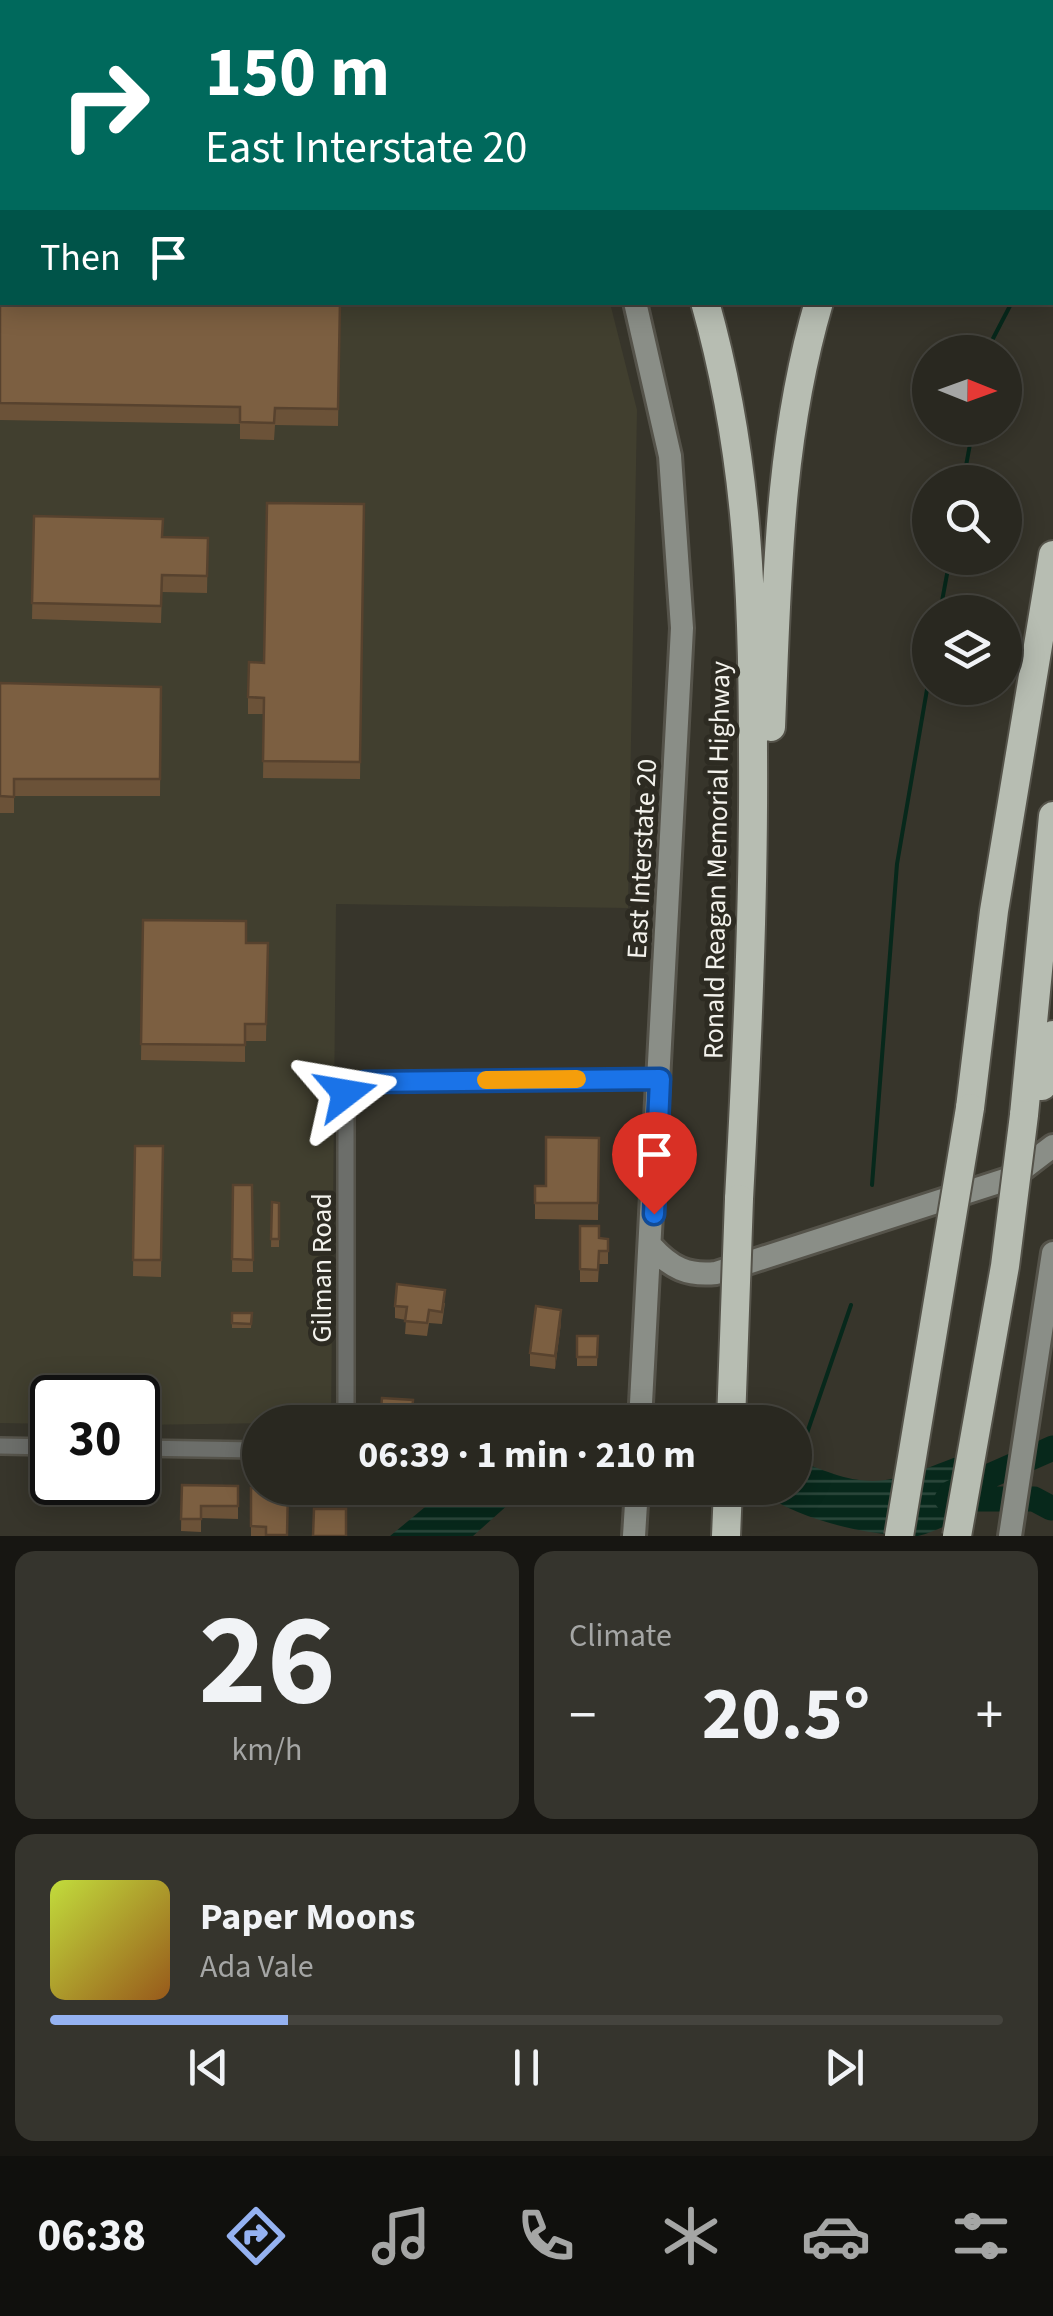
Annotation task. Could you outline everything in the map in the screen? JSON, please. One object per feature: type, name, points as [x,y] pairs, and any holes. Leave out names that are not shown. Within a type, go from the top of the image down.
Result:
[{"type":"highway","name":"Ronald Reagan Memorial Highway","points":[[707,305],[730,402],[748,524],[754,927],[732,1405]]},
{"type":"highway","points":[[754,927],[770,743],[782,485],[797,391],[818,305]]},
{"type":"highway","points":[[899,1536],[970,1108],[994,910],[1053,556]]},
{"type":"highway","points":[[957,1536],[1030,1116],[1053,816]]},
{"type":"highway","points":[[1030,1116],[1053,1035]]},
{"type":"highway","points":[[726,1536],[727,1505]]},
{"type":"main road","name":"East Interstate 20","points":[[635,305],[670,456],[682,576],[680,705],[641,1405]]},
{"type":"main road","points":[[652,1247],[666,1262],[687,1273],[716,1272],[1011,1178],[1053,1146]]},
{"type":"main road","points":[[1010,1536],[1053,1253]]},
{"type":"main road","points":[[634,1536],[636,1505]]},
{"type":"street","name":"Gilman Road","points":[[346,1405],[346,1093],[364,1082],[660,1079]]},
{"type":"street","points":[[0,1446],[30,1447]]},
{"type":"street","points":[[160,1448],[242,1450]]},
{"type":"shaded area","points":[[0,305],[611,305],[637,410],[628,908],[336,904],[331,1405],[242,1405],[242,1423],[160,1425],[160,1375],[30,1375],[30,1424],[0,1423]]},
{"type":"shaded area","points":[[959,1456],[962,1518],[918,1536],[876,1533],[832,1524],[782,1505],[812,1505],[812,1466],[861,1480],[877,1481]]},
{"type":"shaded area","points":[[427,1505],[508,1505],[473,1536],[390,1536]]},
{"type":"building","points":[[0,305],[340,305],[338,409],[275,408],[274,423],[240,422],[240,407],[0,403]]},
{"type":"building","points":[[267,503],[364,504],[360,762],[263,761],[264,698],[248,697],[249,662],[264,663]]},
{"type":"building","points":[[34,516],[163,519],[162,537],[208,538],[207,576],[162,575],[161,606],[32,603]]},
{"type":"building","points":[[0,683],[161,687],[160,779],[14,779],[14,797],[0,796]]},
{"type":"building","points":[[143,920],[246,921],[246,943],[268,943],[266,1024],[245,1024],[245,1045],[141,1044]]},
{"type":"building","points":[[546,1137],[599,1138],[598,1203],[535,1203],[535,1186],[546,1186]]},
{"type":"building","points":[[135,1146],[163,1146],[161,1260],[133,1260]]},
{"type":"building","points":[[233,1185],[252,1185],[253,1260],[232,1259]]},
{"type":"building","points":[[272,1202],[279,1203],[279,1239],[271,1239]]},
{"type":"building","points":[[580,1226],[599,1226],[599,1238],[608,1239],[608,1251],[599,1251],[598,1270],[580,1269]]},
{"type":"building","points":[[397,1284],[445,1290],[442,1312],[429,1310],[427,1323],[405,1321],[407,1307],[395,1306]]},
{"type":"building","points":[[536,1306],[561,1310],[555,1356],[530,1353]]},
{"type":"building","points":[[232,1313],[252,1313],[251,1324],[232,1323]]},
{"type":"building","points":[[577,1336],[598,1336],[597,1357],[577,1357]]},
{"type":"building","points":[[382,1398],[413,1400],[413,1405],[381,1405]]},
{"type":"building","points":[[182,1485],[238,1486],[238,1506],[201,1506],[201,1519],[181,1519]]},
{"type":"building","points":[[251,1505],[288,1505],[287,1535],[266,1535],[266,1527],[251,1526]]},
{"type":"building","points":[[314,1509],[346,1509],[346,1536],[313,1536]]},
{"type":"waterway","points":[[995,335],[1010,305]]},
{"type":"waterway","points":[[966,465],[970,445]]},
{"type":"waterway","points":[[943,595],[947,575]]},
{"type":"waterway","points":[[872,1185],[897,864],[924,705]]},
{"type":"waterway","points":[[812,1419],[851,1305]]},
{"type":"waterway","points":[[951,1493],[1053,1448]]},
{"type":"waterway","points":[[947,1499],[1034,1499],[1051,1508]]},
{"type":"slow traffic","points":[[486,1080],[577,1079]]},
{"type":"route","points":[[346,1093],[364,1082],[660,1079],[654,1214]]}]
